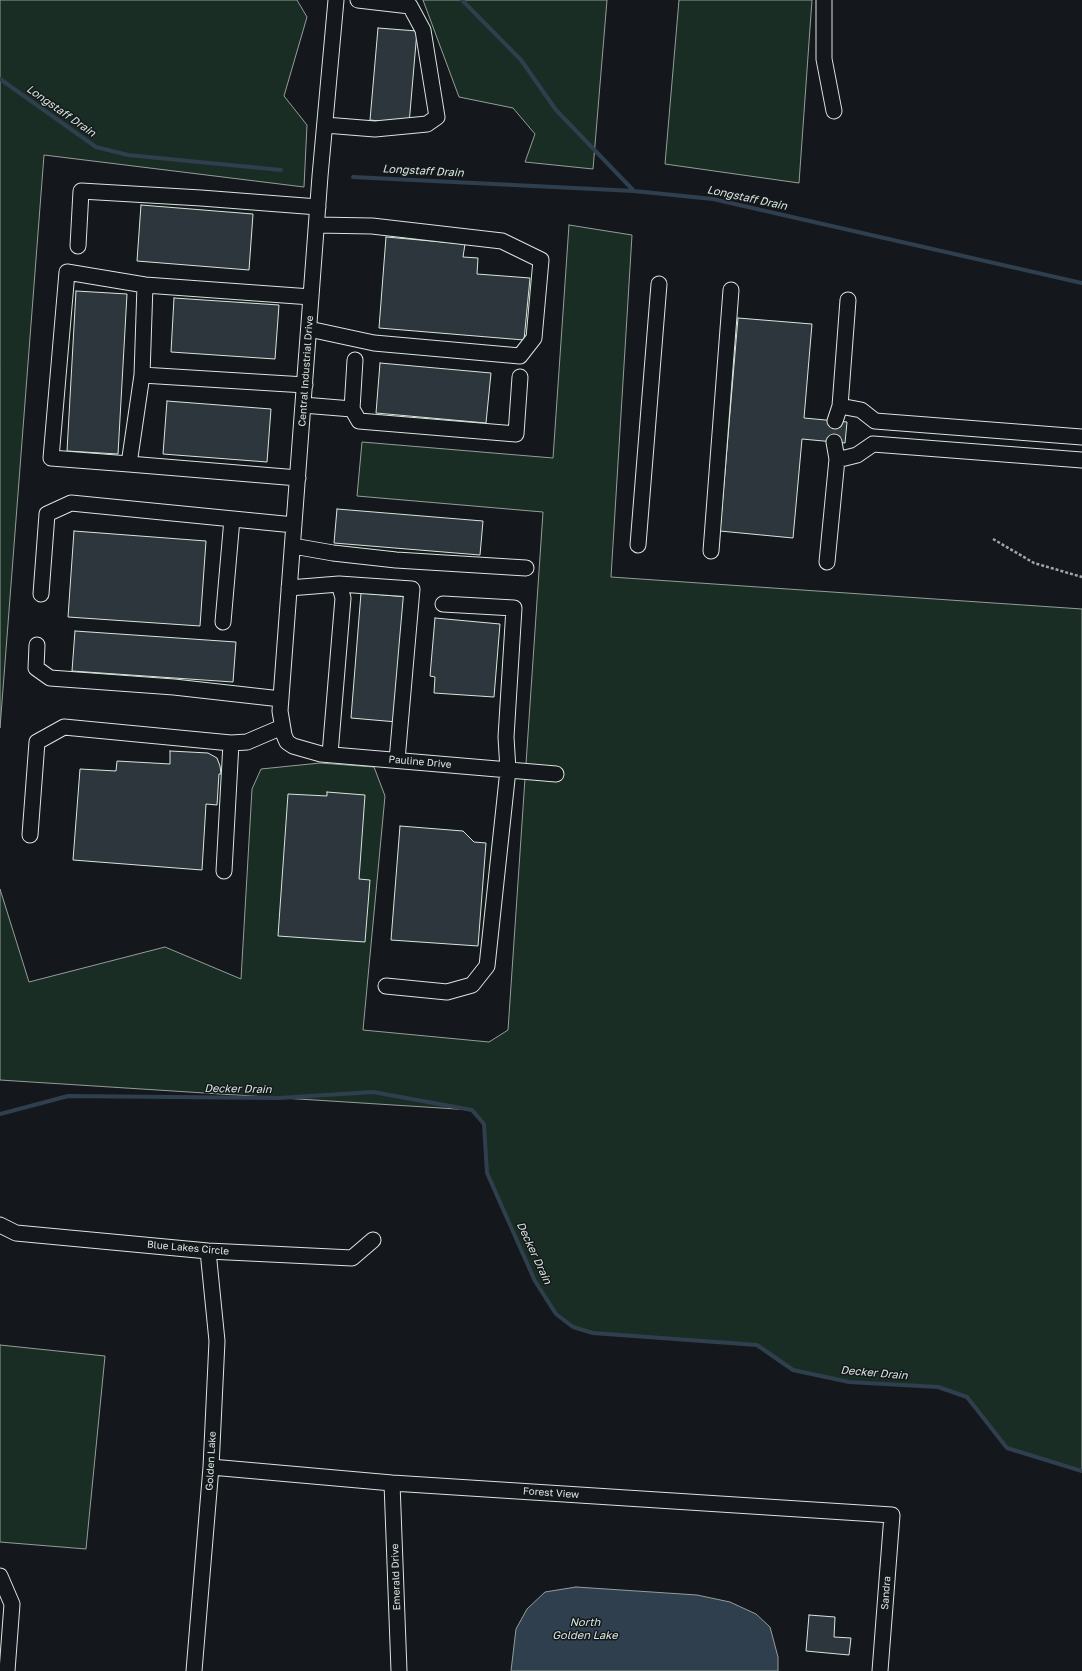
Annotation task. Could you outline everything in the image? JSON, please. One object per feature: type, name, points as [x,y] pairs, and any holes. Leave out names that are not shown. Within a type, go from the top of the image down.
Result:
[{"type":"street","name":"Central Industrial Drive","points":[[287,742],[282,727],[280,711],[318,207],[336,0]]},
{"type":"street","points":[[325,125],[375,129],[427,124],[437,117],[423,30],[410,6],[358,0]]},
{"type":"street","points":[[824,0],[824,59],[834,110]]},
{"type":"street","points":[[78,246],[81,191],[318,207]]},
{"type":"street","points":[[309,329],[374,343],[520,356],[534,338],[541,260],[502,241],[372,226],[317,225]]},
{"type":"street","points":[[298,478],[51,458],[67,272],[145,285],[311,297]]},
{"type":"street","points":[[638,545],[659,284]]},
{"type":"street","points":[[129,464],[142,375],[145,285]]},
{"type":"street","points":[[711,551],[732,290]]},
{"type":"street","points":[[835,421],[840,406],[848,300]]},
{"type":"street","points":[[355,360],[352,409],[359,421],[516,434],[520,377]]},
{"type":"street","points":[[142,375],[305,385]]},
{"type":"street","points":[[303,405],[352,409]]},
{"type":"street","points":[[837,459],[857,455],[873,444],[878,438],[879,428],[875,420],[861,410],[840,406]]},
{"type":"street","points":[[875,420],[1082,437]]},
{"type":"street","points":[[978,453],[980,429]]},
{"type":"street","points":[[1054,458],[1056,435]]},
{"type":"street","points":[[827,562],[837,459],[834,442]]},
{"type":"street","points":[[873,444],[1082,460]]},
{"type":"street","points":[[41,594],[47,514],[71,503],[294,525]]},
{"type":"street","points":[[223,622],[232,519]]},
{"type":"street","points":[[293,546],[396,560],[526,568]]},
{"type":"street","points":[[289,588],[339,584],[412,589],[397,760]]},
{"type":"street","points":[[330,754],[343,598],[339,584]]},
{"type":"street","points":[[386,986],[447,992],[472,985],[487,966],[508,770],[506,737],[514,608],[443,604]]},
{"type":"street","points":[[37,645],[36,668],[50,678],[174,687],[281,699]]},
{"type":"street","points":[[30,834],[37,742],[64,727],[231,743],[247,742],[282,727]]},
{"type":"street","name":"Pauline Drive","points":[[287,742],[301,749],[330,754],[556,774]]},
{"type":"street","points":[[224,871],[231,743]]},
{"type":"street","name":"Blue Lakes Circle","points":[[0,1225],[16,1233],[208,1251],[352,1258],[373,1240]]},
{"type":"street","name":"Golden Lake","points":[[194,1671],[211,1467],[217,1341],[208,1251]]},
{"type":"street","name":"Forest View","points":[[211,1467],[392,1483],[892,1515]]},
{"type":"street","name":"Emerald Drive","points":[[392,1483],[400,1671]]},
{"type":"street","name":"Sandra","points":[[880,1671],[892,1515]]},
{"type":"street","points":[[0,1576],[12,1604],[7,1671]]},
{"type":"path","points":[[993,539],[1034,563],[1082,577]]},
{"type":"green space","points":[[0,0],[297,0],[307,17],[284,96],[307,125],[304,187],[44,155],[0,728]]},
{"type":"green space","points":[[423,0],[607,0],[593,169],[525,162],[535,134],[513,108],[459,97]]},
{"type":"green space","points":[[679,0],[812,0],[799,183],[665,164]]},
{"type":"green space","points":[[569,225],[632,235],[611,577],[1082,609],[1082,1471],[1007,1448],[967,1397],[938,1387],[849,1382],[793,1370],[757,1345],[593,1333],[573,1327],[556,1314],[535,1281],[487,1173],[484,1124],[472,1110],[0,1080],[0,889],[29,982],[165,947],[241,979],[252,789],[261,769],[320,763],[374,767],[385,796],[363,1030],[489,1042],[508,1030],[543,512],[357,496],[362,442],[553,458]]},
{"type":"green space","points":[[0,1345],[105,1356],[86,1549],[0,1542]]},
{"type":"water","name":"North Golden Lake","points":[[576,1587],[697,1595],[730,1602],[756,1614],[770,1627],[778,1657],[778,1671],[511,1671],[516,1629],[527,1609],[545,1592]]},
{"type":"building","points":[[378,28],[417,31],[409,124],[370,120]]},
{"type":"building","points":[[141,205],[253,214],[249,270],[137,261]]},
{"type":"building","points":[[386,237],[465,244],[463,257],[478,258],[477,274],[530,278],[524,340],[379,328]]},
{"type":"building","points":[[76,291],[127,294],[118,454],[67,451]]},
{"type":"building","points":[[174,298],[279,305],[275,359],[171,352]]},
{"type":"building","points":[[738,318],[812,324],[804,418],[847,422],[845,443],[802,439],[793,538],[720,531]]},
{"type":"building","points":[[380,363],[491,373],[486,423],[376,413]]},
{"type":"building","points":[[167,401],[271,409],[267,462],[163,454]]},
{"type":"building","points":[[337,509],[483,521],[480,555],[334,543]]},
{"type":"building","points":[[74,531],[206,541],[200,626],[68,617]]},
{"type":"building","points":[[361,593],[407,597],[397,722],[351,718]]},
{"type":"building","points":[[435,618],[500,624],[494,697],[434,693],[435,677],[430,676]]},
{"type":"building","points":[[75,631],[236,642],[233,682],[72,671]]},
{"type":"building","points":[[170,751],[208,753],[217,758],[220,766],[221,774],[219,774],[217,805],[206,804],[202,870],[73,860],[80,769],[116,771],[117,761],[170,764]]},
{"type":"building","points":[[327,792],[365,795],[359,879],[370,880],[365,942],[278,936],[288,794],[327,796]]},
{"type":"building","points":[[400,826],[463,831],[474,842],[486,843],[478,946],[391,940]]},
{"type":"building","points":[[809,1615],[835,1617],[834,1637],[851,1638],[849,1655],[806,1651]]},
{"type":"waterway","points":[[462,0],[521,60],[556,110],[634,191]]},
{"type":"waterway","name":"Longstaff Drain","points":[[0,79],[96,147],[128,155],[281,170]]},
{"type":"waterway","name":"Longstaff Drain","points":[[353,177],[634,191],[713,199],[1082,283]]},
{"type":"waterway","name":"Decker Drain","points":[[0,1114],[68,1096],[279,1098],[373,1092],[472,1110],[484,1124],[487,1173],[535,1281],[556,1314],[573,1327],[593,1333],[757,1345],[793,1370],[849,1382],[938,1387],[967,1397],[1007,1448],[1082,1471]]},
{"type":"tunnel","points":[[834,442],[835,421]]}]
